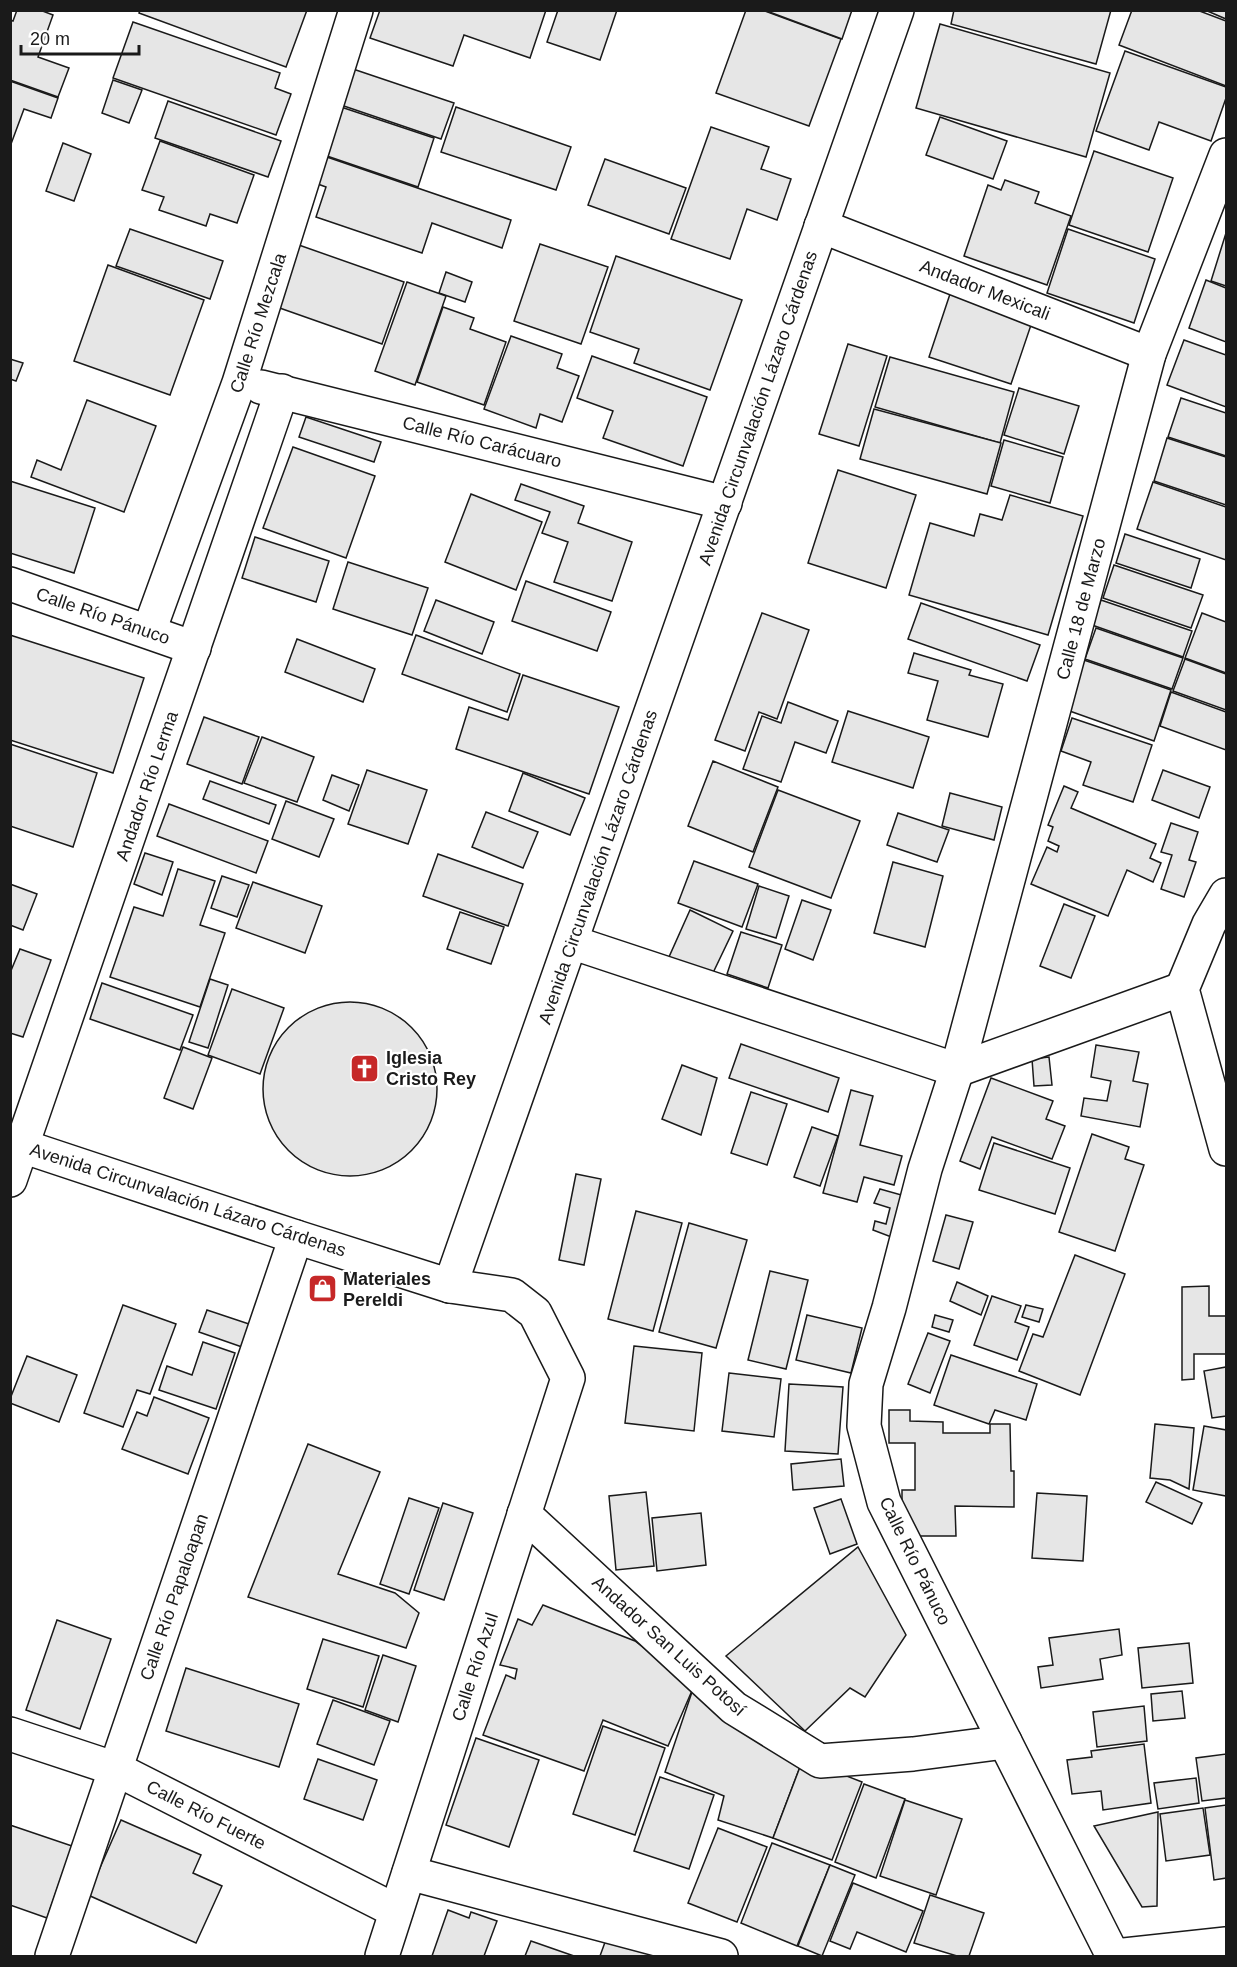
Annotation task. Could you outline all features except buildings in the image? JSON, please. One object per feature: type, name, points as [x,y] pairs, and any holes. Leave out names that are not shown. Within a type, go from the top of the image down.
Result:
[{"type":"street","name":"Calle Río Mezcala","points":[[149,631],[240,383],[356,10]]},
{"type":"street","name":"Avenida Circunvalación Lázaro Cárdenas","points":[[17,1144],[450,1286],[897,10]]},
{"type":"street","name":"Calle 18 de Marzo","points":[[957,1070],[1149,354],[1227,155]]},
{"type":"street","name":"Andador Mexicali","points":[[821,226],[1149,354]]},
{"type":"street","name":"Calle Río Carácuaro","points":[[240,383],[282,391],[725,503]]},
{"type":"street","name":"Andador Río Lerma","points":[[10,1180],[17,1144],[194,648],[282,391]]},
{"type":"street","name":"Calle Río Pánuco","points":[[10,584],[194,648]]},
{"type":"street","points":[[1227,895],[1209,924],[1182,989],[1227,1149]]},
{"type":"street","points":[[571,942],[957,1070],[1182,989]]},
{"type":"street","name":"Calle Río Pánuco","points":[[957,1070],[926,1169],[866,1384],[864,1426],[884,1502],[1114,1956]]},
{"type":"street","name":"Calle Río Papaloapan","points":[[52,1956],[296,1237]]},
{"type":"street","name":"Calle Río Azul","points":[[382,1956],[568,1378],[535,1313],[512,1294],[450,1286]]},
{"type":"street","name":"Andador San Luis Potosí","points":[[524,1514],[734,1708],[820,1761],[913,1754],[1005,1742]]},
{"type":"street","name":"Calle Río Fuerte","points":[[10,1734],[116,1769],[396,1911]]},
{"type":"street","points":[[409,1873],[721,1956]]},
{"type":"street","points":[[1114,1956],[1227,1944]]},
{"type":"place","name":"Iglesia Cristo Rey","points":[[365,1068]]},
{"type":"place","name":"Materiales Pereldi","points":[[322,1289]]}]
